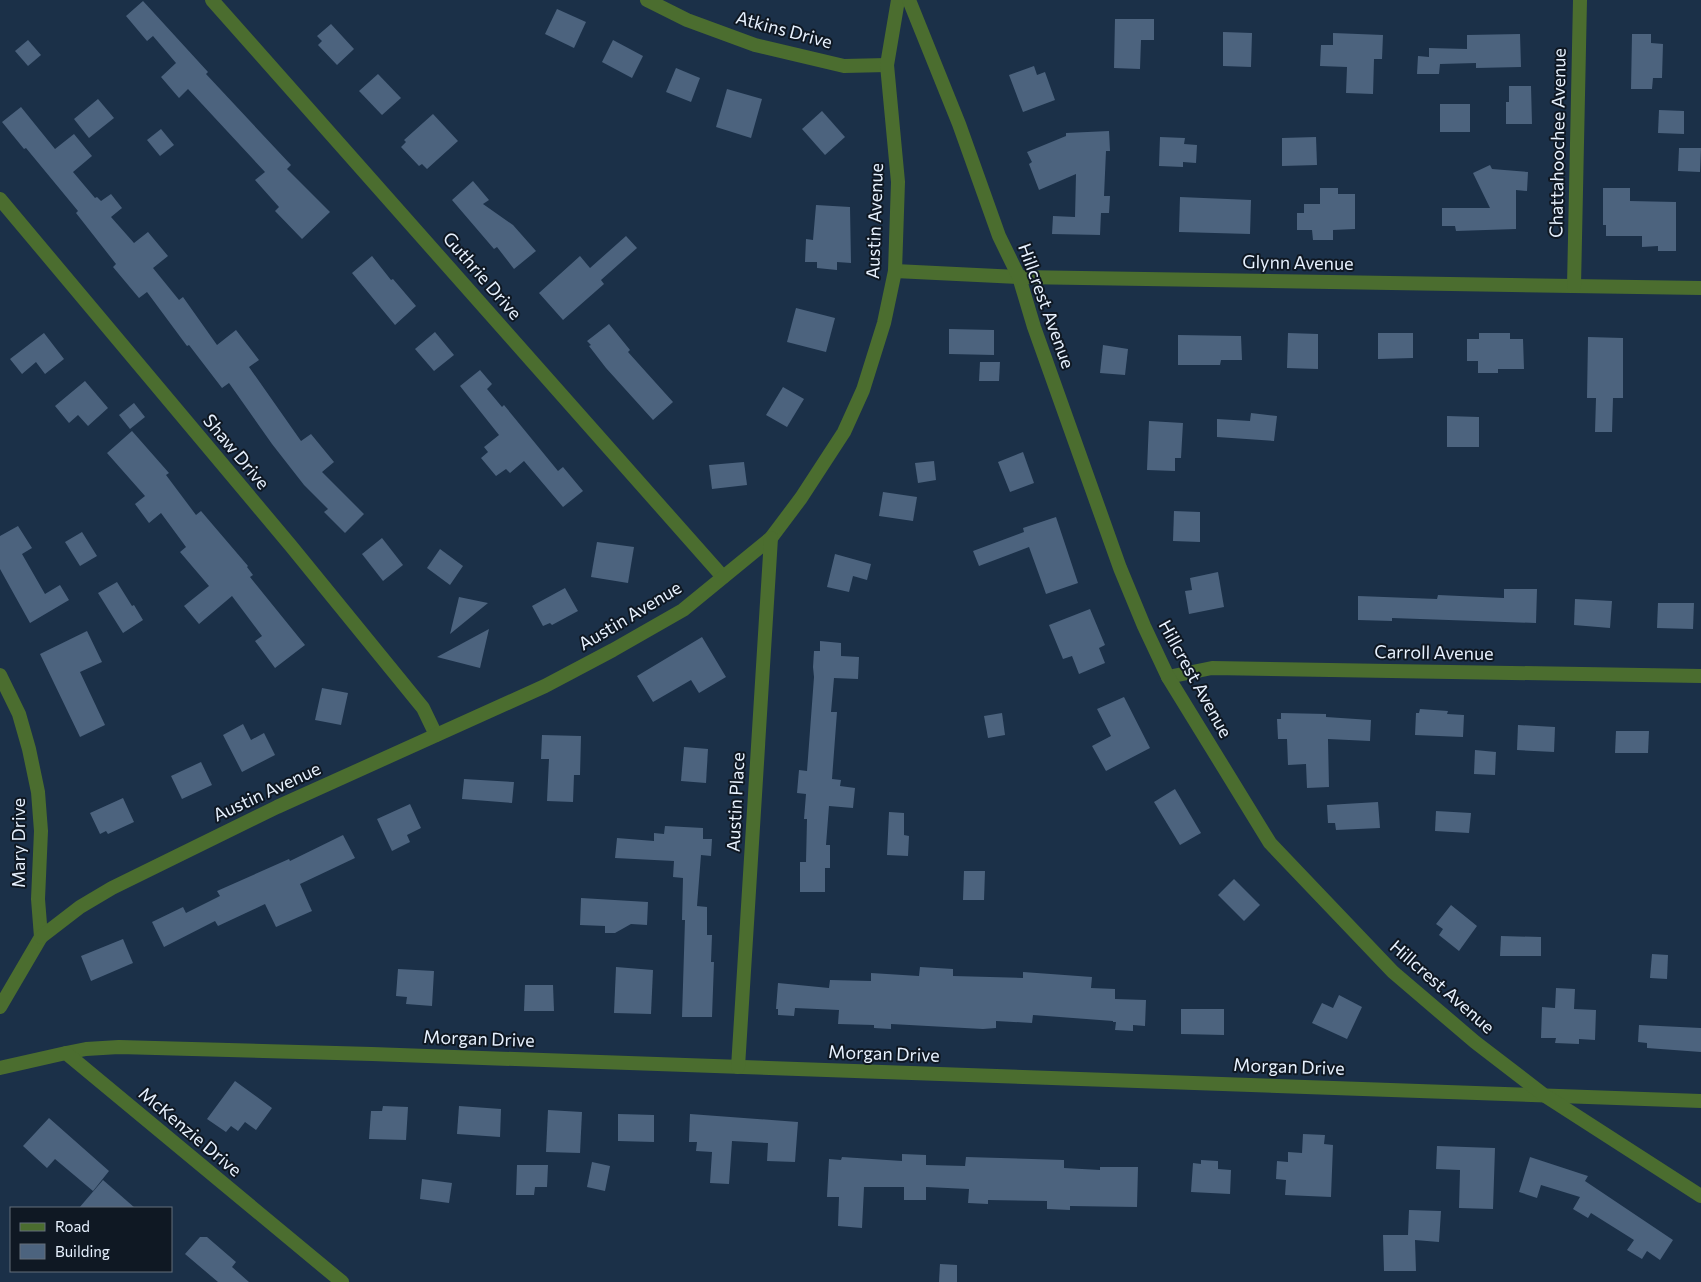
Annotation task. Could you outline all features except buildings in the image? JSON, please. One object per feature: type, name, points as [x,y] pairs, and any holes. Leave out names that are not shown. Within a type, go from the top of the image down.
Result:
[{"type":"street","name":"Guthrie Drive","points":[[212,0],[723,577]]},
{"type":"street","name":"Atkins Drive","points":[[647,0],[687,20],[755,45],[844,66],[887,65]]},
{"type":"street","name":"Austin Avenue","points":[[41,937],[80,907],[112,888],[277,807],[545,686],[613,650],[683,610],[771,538],[801,498],[844,432],[862,390],[884,323],[895,271],[898,182],[887,65],[898,0]]},
{"type":"street","name":"Hillcrest Avenue","points":[[909,0],[959,124],[999,236],[1019,277],[1034,327],[1120,568],[1144,626],[1168,677],[1270,844],[1393,972],[1475,1042],[1544,1095],[1701,1196]]},
{"type":"street","name":"Chattahoochee Avenue","points":[[1574,286],[1580,0]]},
{"type":"street","name":"Shaw Drive","points":[[0,199],[423,708],[436,735]]},
{"type":"street","name":"Glynn Avenue","points":[[895,271],[1019,277],[1701,288]]},
{"type":"street","name":"Austin Place","points":[[738,1067],[771,538]]},
{"type":"street","name":"Carroll Avenue","points":[[1168,677],[1212,668],[1701,676]]},
{"type":"street","name":"Mary Drive","points":[[0,675],[19,714],[38,792],[41,831],[38,899],[41,937]]},
{"type":"street","points":[[0,1007],[41,937]]},
{"type":"street","name":"Morgan Drive","points":[[66,1053],[86,1049],[119,1047],[372,1054],[1701,1101]]},
{"type":"street","points":[[0,1068],[66,1053]]},
{"type":"street","name":"McKenzie Drive","points":[[66,1053],[342,1282]]}]
